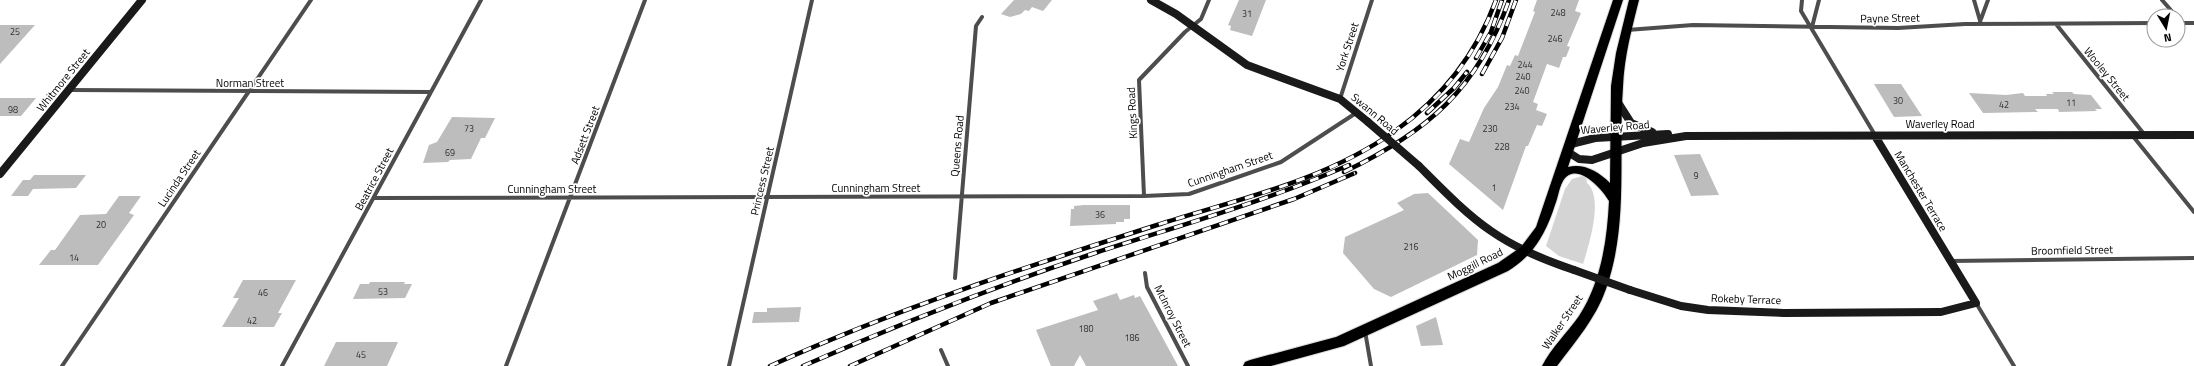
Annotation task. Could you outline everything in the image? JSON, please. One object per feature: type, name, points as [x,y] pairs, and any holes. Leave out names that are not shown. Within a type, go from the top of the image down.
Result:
[{"type":"highway","name":"Moggill Road","points":[[1250,366],[1312,350],[1365,331],[1503,267],[1524,251],[1533,242],[1542,228],[1618,0]]},
{"type":"highway","points":[[1614,199],[1618,78],[1626,30],[1634,0]]},
{"type":"highway","points":[[1559,178],[1562,175],[1572,172],[1590,173],[1602,181],[1614,199]]},
{"type":"highway","name":"Walker Street","points":[[1549,366],[1578,326],[1598,291],[1610,248],[1614,199]]},
{"type":"street","name":"Whitmore Street","points":[[0,174],[142,0]]},
{"type":"street","name":"Lucinda Street","points":[[62,366],[311,0]]},
{"type":"street","name":"Beatrice Street","points":[[282,366],[375,198],[481,0]]},
{"type":"street","name":"Adsett Street","points":[[506,366],[645,0]]},
{"type":"street","name":"Princess Street","points":[[729,366],[812,0]]},
{"type":"street","name":"Swann Road","points":[[1151,0],[1176,14],[1247,65],[1340,99],[1419,166],[1476,220],[1500,237],[1524,251]]},
{"type":"street","name":"Kings Road","points":[[1144,196],[1141,91],[1139,80],[1192,26],[1201,19],[1209,0]]},
{"type":"street","name":"York Street","points":[[1340,99],[1372,0]]},
{"type":"street","name":"Manchester Terrace","points":[[1802,0],[1801,9],[1875,136],[2014,366]]},
{"type":"street","points":[[1812,26],[1819,0]]},
{"type":"street","points":[[1974,0],[1981,19],[1981,24]]},
{"type":"street","points":[[1981,19],[1988,0]]},
{"type":"street","points":[[2162,0],[2169,8]]},
{"type":"street","name":"Queens Road","points":[[955,278],[976,26],[982,17]]},
{"type":"street","name":"Payne Street","points":[[1626,30],[1726,25],[1898,28],[1981,24],[2146,23]]},
{"type":"street","name":"Wooley Street","points":[[2056,24],[2144,135]]},
{"type":"street","name":"Norman Street","points":[[69,90],[431,92]]},
{"type":"street","points":[[1617,101],[1627,119],[1633,125],[1664,134]]},
{"type":"street","name":"Cunningham Street","points":[[375,198],[570,199],[1144,196],[1198,191],[1281,162],[1357,112]]},
{"type":"street","name":"Waverley Road","points":[[1686,136],[1653,141],[1588,160],[1576,158],[1569,148],[1588,139],[1664,134],[1686,136],[2194,135]]},
{"type":"street","points":[[2132,135],[2194,212]]},
{"type":"street","name":"Rokeby Terrace","points":[[1524,251],[1630,290],[1681,306],[1716,311],[1784,313],[1941,312],[1958,309],[1976,303]]},
{"type":"street","name":"Broomfield Street","points":[[1950,261],[2194,258]]},
{"type":"street","name":"McInroy Street","points":[[1145,273],[1147,287],[1188,366]]},
{"type":"street","points":[[1365,331],[1371,366]]},
{"type":"street","points":[[941,350],[948,366]]},
{"type":"shaded area","points":[[1586,176],[1587,183],[1592,190],[1595,210],[1589,245],[1583,264],[1559,256],[1546,246],[1565,189],[1572,179]]},
{"type":"building","points":[[1014,0],[1052,0],[1043,11],[1032,7],[1029,11],[1025,10],[1021,14],[1010,17],[1001,14]]},
{"type":"building","points":[[1239,0],[1266,0],[1252,36],[1230,30],[1231,26],[1228,25]]},
{"type":"building","points":[[1537,0],[1579,0],[1575,11],[1581,13],[1567,46],[1570,47],[1566,57],[1563,57],[1559,68],[1547,64],[1533,102],[1538,104],[1536,110],[1547,114],[1542,126],[1537,125],[1528,146],[1526,146],[1503,210],[1449,164],[1460,139],[1469,142],[1484,108],[1498,87],[1507,65],[1510,66],[1515,55],[1518,56],[1535,12],[1533,11]]},
{"type":"building","points":[[0,25],[35,25],[0,64]]},
{"type":"building","points":[[1874,84],[1901,84],[1922,116],[1894,117]]},
{"type":"building","points":[[2052,92],[2072,92],[2074,94],[2091,95],[2102,109],[2095,109],[2097,111],[2059,112],[2058,109],[2035,109],[2038,112],[1983,113],[1969,93],[2006,95],[2023,93],[2025,96],[2047,96],[2046,94],[2054,94]]},
{"type":"building","points":[[0,98],[36,98],[21,116],[0,116]]},
{"type":"building","points":[[452,117],[495,118],[485,138],[481,138],[471,159],[423,163],[429,145],[437,142]]},
{"type":"building","points":[[1700,154],[1719,195],[1691,196],[1674,155]]},
{"type":"building","points":[[34,175],[86,175],[76,188],[33,189],[28,196],[11,196],[23,180],[30,180]]},
{"type":"building","points":[[1428,193],[1478,240],[1477,255],[1391,297],[1374,289],[1343,253],[1345,237],[1404,210],[1397,203],[1414,194]]},
{"type":"building","points":[[119,196],[141,196],[129,213],[134,215],[98,265],[39,265],[51,250],[55,250],[80,215],[106,214]]},
{"type":"building","points":[[1130,205],[1130,219],[1124,219],[1124,222],[1116,222],[1116,224],[1070,226],[1071,209],[1074,209],[1074,206]]},
{"type":"building","points":[[243,280],[296,280],[278,313],[282,313],[274,327],[222,327],[239,298],[233,298]]},
{"type":"building","points":[[370,282],[405,282],[404,284],[412,284],[405,298],[353,299],[360,284],[369,284]]},
{"type":"building","points":[[1117,293],[1120,300],[1134,295],[1135,298],[1140,296],[1178,366],[1086,366],[1080,355],[1074,366],[1051,366],[1036,330],[1098,310],[1093,301]]},
{"type":"building","points":[[801,307],[799,322],[752,323],[754,312],[767,312],[767,308]]},
{"type":"building","points":[[1436,317],[1443,345],[1421,346],[1416,326]]},
{"type":"building","points":[[336,342],[398,342],[387,366],[324,366]]},
{"type":"railway","points":[[770,366],[817,345],[913,307],[1010,273],[1280,187],[1340,163],[1395,131],[1412,118],[1443,89],[1468,57],[1479,39],[1496,0]]},
{"type":"railway","points":[[1476,58],[1491,32],[1502,0]]},
{"type":"railway","points":[[1344,172],[1374,157],[1400,141],[1425,123],[1446,104],[1465,83],[1482,59],[1509,0]]},
{"type":"railway","points":[[1482,74],[1502,38],[1516,0]]},
{"type":"railway","points":[[1427,113],[1454,88],[1467,72]]},
{"type":"railway","points":[[803,366],[911,320],[984,292],[1095,253],[1287,190],[1349,165]]},
{"type":"railway","points":[[850,366],[991,303],[1294,199],[1355,173]]}]
